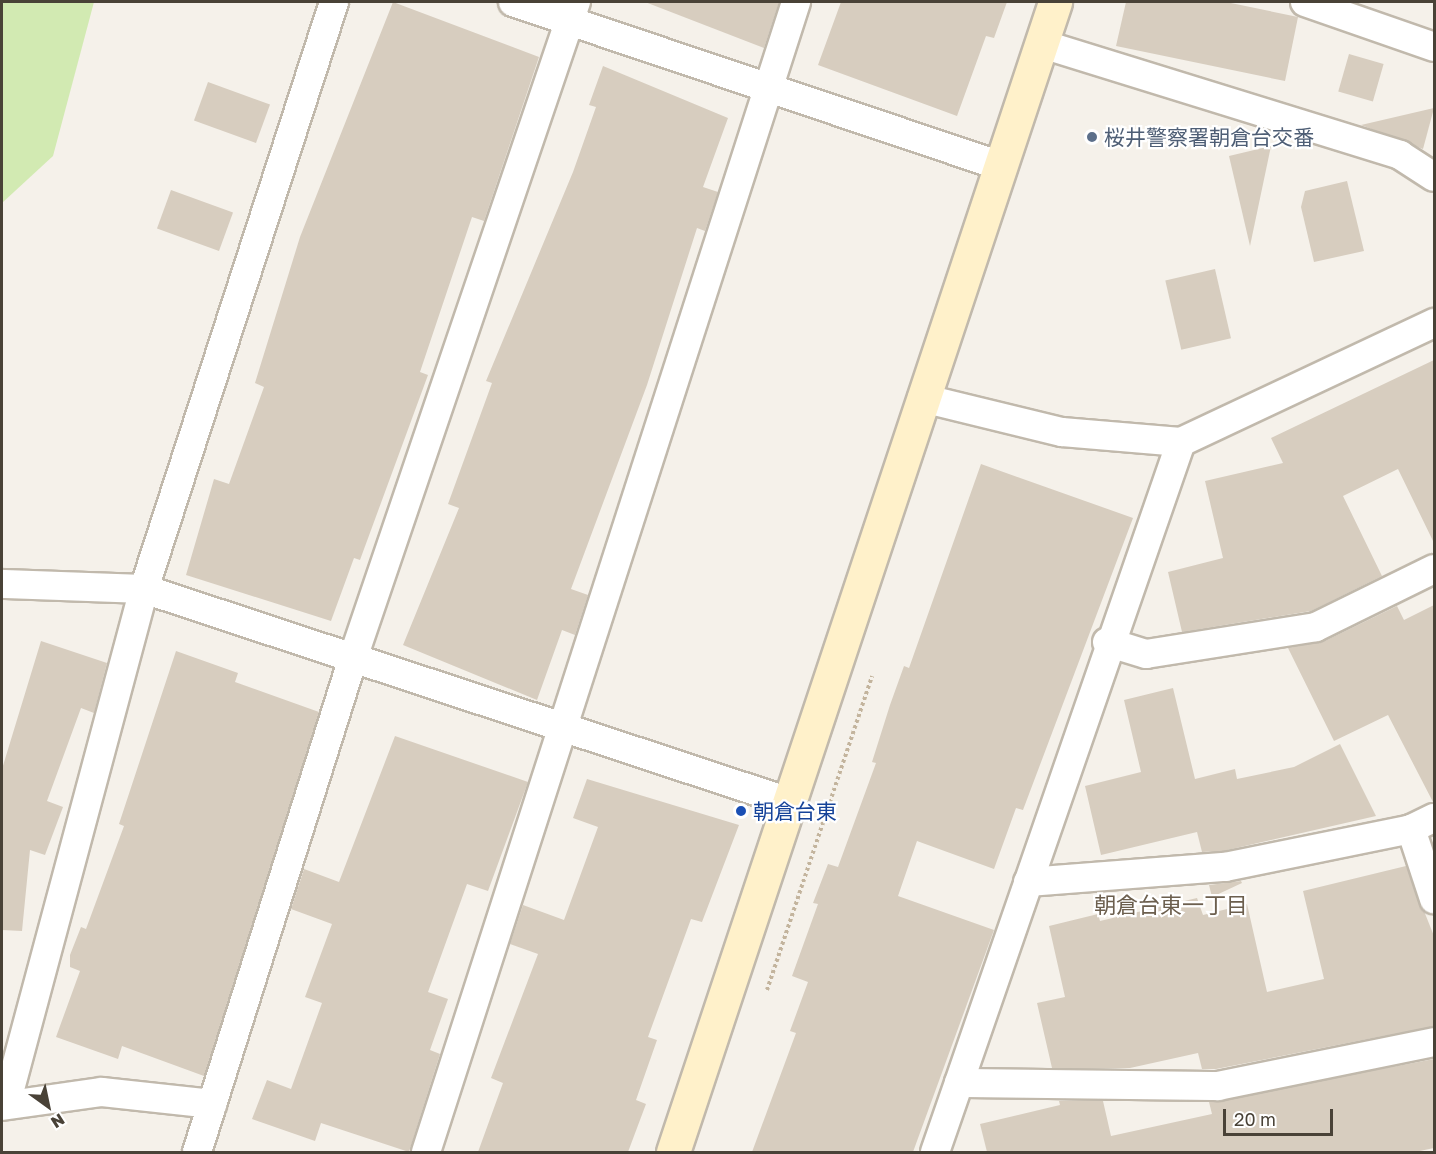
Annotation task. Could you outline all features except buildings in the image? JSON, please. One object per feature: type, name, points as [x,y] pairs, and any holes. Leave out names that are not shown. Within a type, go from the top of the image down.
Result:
[{"type":"street","points":[[212,1104],[102,1092],[4,1105],[144,589],[334,2]]},
{"type":"street","points":[[513,2],[573,12],[769,88],[998,165]]},
{"type":"street","points":[[426,1152],[796,2]]},
{"type":"street","points":[[673,1152],[998,165],[1042,44],[1054,2]]},
{"type":"street","points":[[1305,2],[1434,47]]},
{"type":"street","points":[[197,1152],[353,658],[573,12]]},
{"type":"street","points":[[1042,44],[1400,155],[1434,177]]},
{"type":"street","points":[[922,398],[1062,432],[1181,442],[1434,323]]},
{"type":"street","points":[[935,1152],[1029,882],[1107,642],[1181,442]]},
{"type":"street","points":[[1107,642],[1146,654],[1316,627],[1434,568]]},
{"type":"street","points":[[2,584],[144,589],[789,802]]},
{"type":"street","points":[[1029,882],[1225,867],[1423,823],[1434,898]]},
{"type":"street","points":[[959,1083],[1218,1086],[1434,1042]]},
{"type":"green space","points":[[2,2],[94,2],[53,156],[2,203]]},
{"type":"place","name":"桜井警察署朝倉台交番","points":[[1092,137]]},
{"type":"place","name":"朝倉台東","points":[[741,811]]},
{"type":"district","name":"朝倉台東一丁目","points":[[1171,905]]}]
